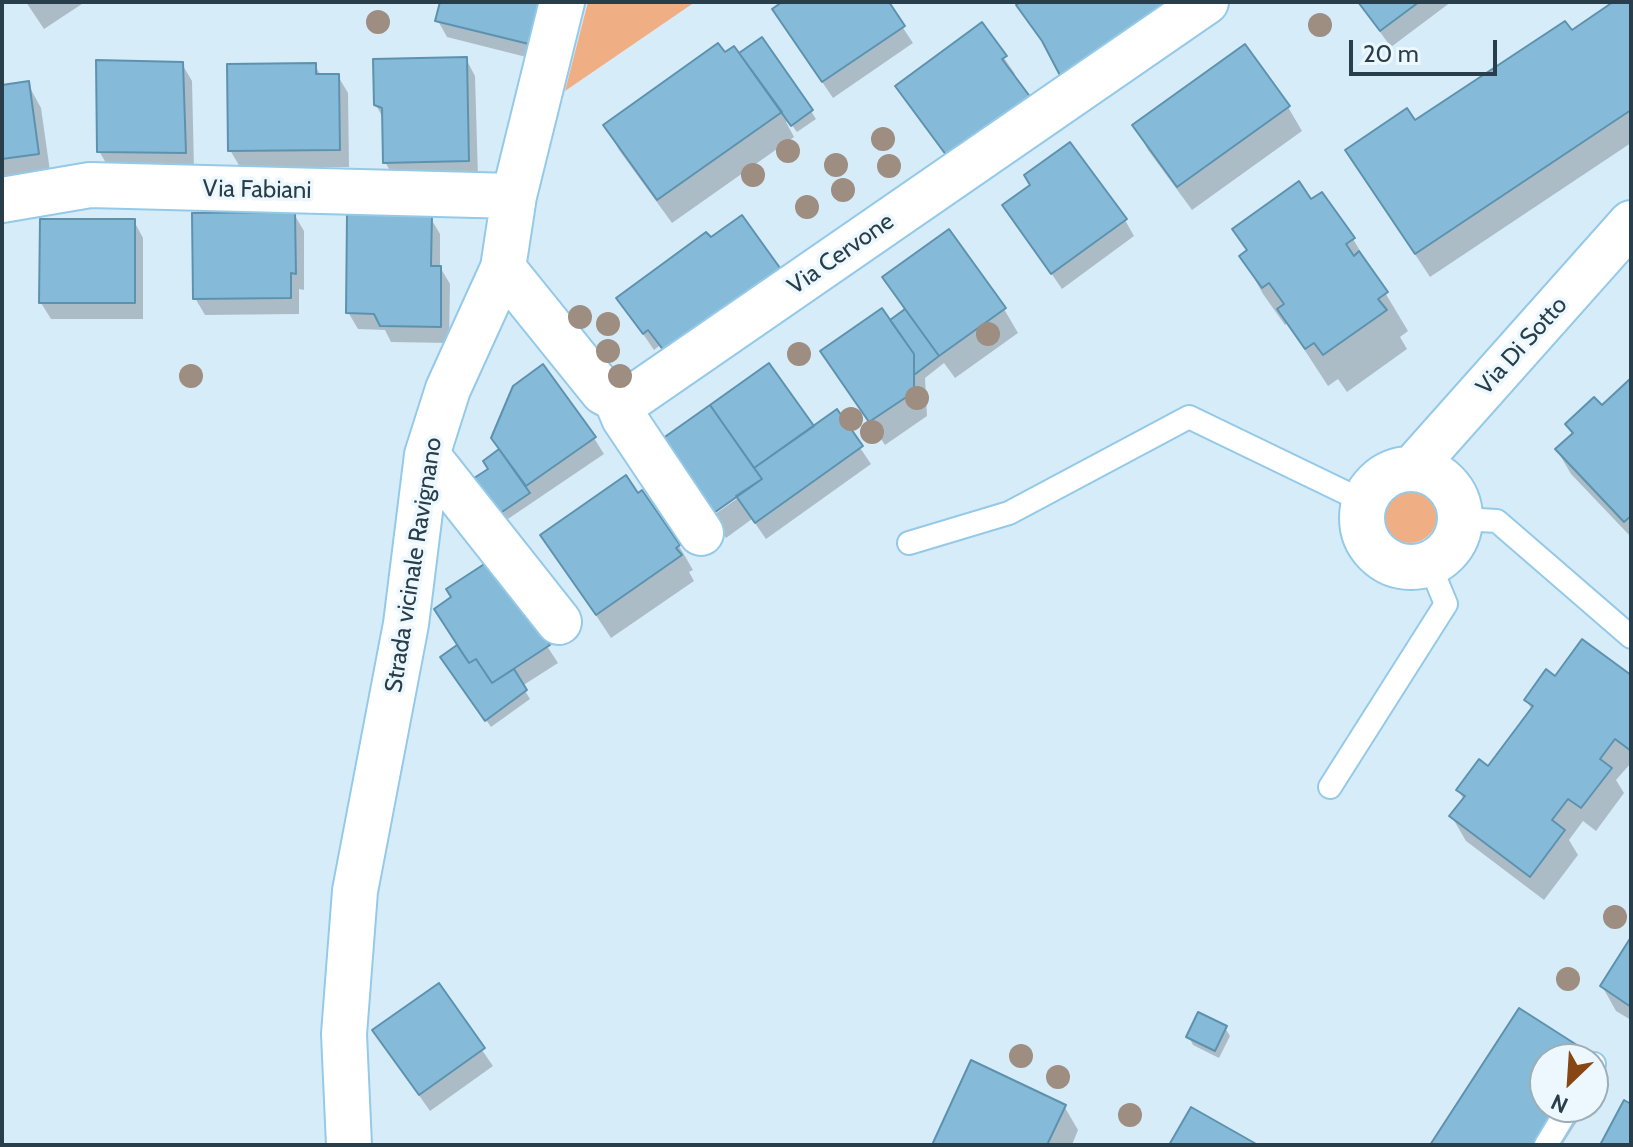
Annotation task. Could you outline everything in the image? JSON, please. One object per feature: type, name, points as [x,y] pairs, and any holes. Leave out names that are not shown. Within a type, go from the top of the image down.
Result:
[{"type":"street","name":"Strada vicinale Ravignano","points":[[349,1145],[344,1034],[355,891],[406,624],[427,455],[448,389],[503,268],[514,196],[562,2]]},
{"type":"street","name":"Via Cervone","points":[[616,399],[632,398],[1206,2]]},
{"type":"street","name":"Via Fabiani","points":[[2,200],[90,185],[514,196]]},
{"type":"street","name":"Via Di Sotto","points":[[1413,468],[1631,223]]},
{"type":"street","points":[[503,268],[603,392],[616,399],[624,418],[701,533]]},
{"type":"street","points":[[427,455],[559,622]]},
{"type":"street","points":[[1413,468],[1441,479],[1452,489],[1461,519],[1452,545],[1442,556],[1429,563],[1398,565],[1373,548],[1364,525],[1365,502],[1372,488],[1383,477],[1397,470],[1413,468]]},
{"type":"lane","points":[[909,543],[1009,513],[1189,417],[1365,502]]},
{"type":"lane","points":[[1461,519],[1497,521],[1631,637]]},
{"type":"lane","points":[[1330,787],[1446,604],[1429,563]]},
{"type":"lane","points":[[1546,1145],[1559,1123]]},
{"type":"shaded area","points":[[588,2],[695,2],[565,91]]},
{"type":"shaded area","points":[[1410,489],[1429,497],[1437,516],[1429,535],[1410,543],[1391,535],[1383,516],[1391,497]]},
{"type":"building","points":[[440,2],[547,4],[537,46],[435,21]]},
{"type":"building","points":[[782,2],[889,2],[905,26],[822,82],[772,9]]},
{"type":"building","points":[[1020,2],[1161,2],[1170,15],[1065,85],[1042,41],[1016,5]]},
{"type":"building","points":[[1358,2],[1419,2],[1380,31]]},
{"type":"building","points":[[1613,2],[1631,2],[1631,110],[1415,254],[1345,150],[1407,108],[1415,120],[1565,21],[1572,30]]},
{"type":"building","points":[[982,22],[1007,56],[1002,59],[1037,106],[955,167],[895,86]]},
{"type":"building","points":[[762,37],[813,110],[791,126],[739,53]]},
{"type":"building","points":[[718,43],[725,52],[734,46],[782,112],[657,200],[603,125]]},
{"type":"building","points":[[1245,44],[1290,106],[1177,187],[1132,125]]},
{"type":"building","points":[[467,57],[469,161],[383,163],[382,108],[374,105],[373,59]]},
{"type":"building","points":[[96,60],[183,62],[186,153],[97,152]]},
{"type":"building","points":[[316,63],[316,74],[339,74],[340,150],[228,151],[227,64]]},
{"type":"building","points":[[29,81],[39,154],[2,159],[2,85]]},
{"type":"building","points":[[1070,142],[1127,219],[1051,274],[1002,205],[1030,185],[1024,175]]},
{"type":"building","points":[[1299,181],[1311,199],[1322,192],[1355,238],[1346,244],[1354,256],[1359,251],[1388,292],[1378,299],[1387,310],[1323,355],[1314,343],[1305,349],[1277,309],[1284,304],[1269,283],[1262,288],[1239,256],[1247,250],[1232,229]]},
{"type":"building","points":[[295,212],[296,274],[291,273],[291,298],[193,299],[192,213]]},
{"type":"building","points":[[347,214],[432,215],[431,266],[441,266],[441,327],[380,326],[374,314],[346,313]]},
{"type":"building","points":[[742,215],[780,268],[748,292],[752,298],[671,360],[648,330],[643,334],[616,298],[706,232],[711,237]]},
{"type":"building","points":[[40,219],[135,219],[135,303],[39,303]]},
{"type":"building","points":[[949,229],[1006,308],[939,356],[882,277]]},
{"type":"building","points":[[882,308],[914,354],[914,392],[869,422],[820,351]]},
{"type":"building","points":[[905,309],[939,356],[914,375],[914,354],[890,320]]},
{"type":"building","points":[[769,363],[814,426],[754,468],[710,405]]},
{"type":"building","points":[[543,364],[596,437],[526,486],[491,438],[513,386]]},
{"type":"building","points":[[1631,378],[1631,516],[1624,522],[1555,449],[1573,433],[1565,424],[1594,397],[1602,405]]},
{"type":"building","points":[[710,405],[762,479],[711,515],[659,441]]},
{"type":"building","points":[[837,409],[863,446],[755,523],[736,496],[762,479],[754,468]]},
{"type":"building","points":[[499,449],[530,493],[496,516],[471,480],[488,469],[483,461]]},
{"type":"building","points":[[626,475],[638,493],[642,490],[680,545],[676,548],[682,555],[596,615],[540,535]]},
{"type":"building","points":[[492,559],[550,645],[492,683],[476,659],[469,663],[434,609],[451,597],[446,589]]},
{"type":"building","points":[[1582,639],[1631,675],[1631,751],[1615,739],[1600,759],[1612,768],[1581,808],[1568,799],[1552,820],[1565,830],[1530,877],[1449,816],[1465,796],[1456,790],[1479,759],[1488,766],[1533,706],[1524,700],[1546,669],[1555,676]]},
{"type":"building","points":[[457,645],[469,663],[476,659],[492,683],[514,669],[527,690],[485,721],[440,657]]},
{"type":"building","points":[[1631,937],[1631,1007],[1600,986]]},
{"type":"building","points":[[439,983],[485,1048],[419,1095],[372,1030]]},
{"type":"building","points":[[1519,1008],[1574,1043],[1529,1043],[1529,1123],[1547,1123],[1533,1145],[1430,1145]]},
{"type":"building","points":[[1198,1012],[1227,1026],[1215,1051],[1186,1037]]},
{"type":"building","points":[[971,1060],[1066,1105],[1047,1145],[932,1145]]},
{"type":"building","points":[[1624,1100],[1631,1104],[1631,1145],[1600,1145]]},
{"type":"building","points":[[1191,1107],[1258,1145],[1169,1145]]}]
